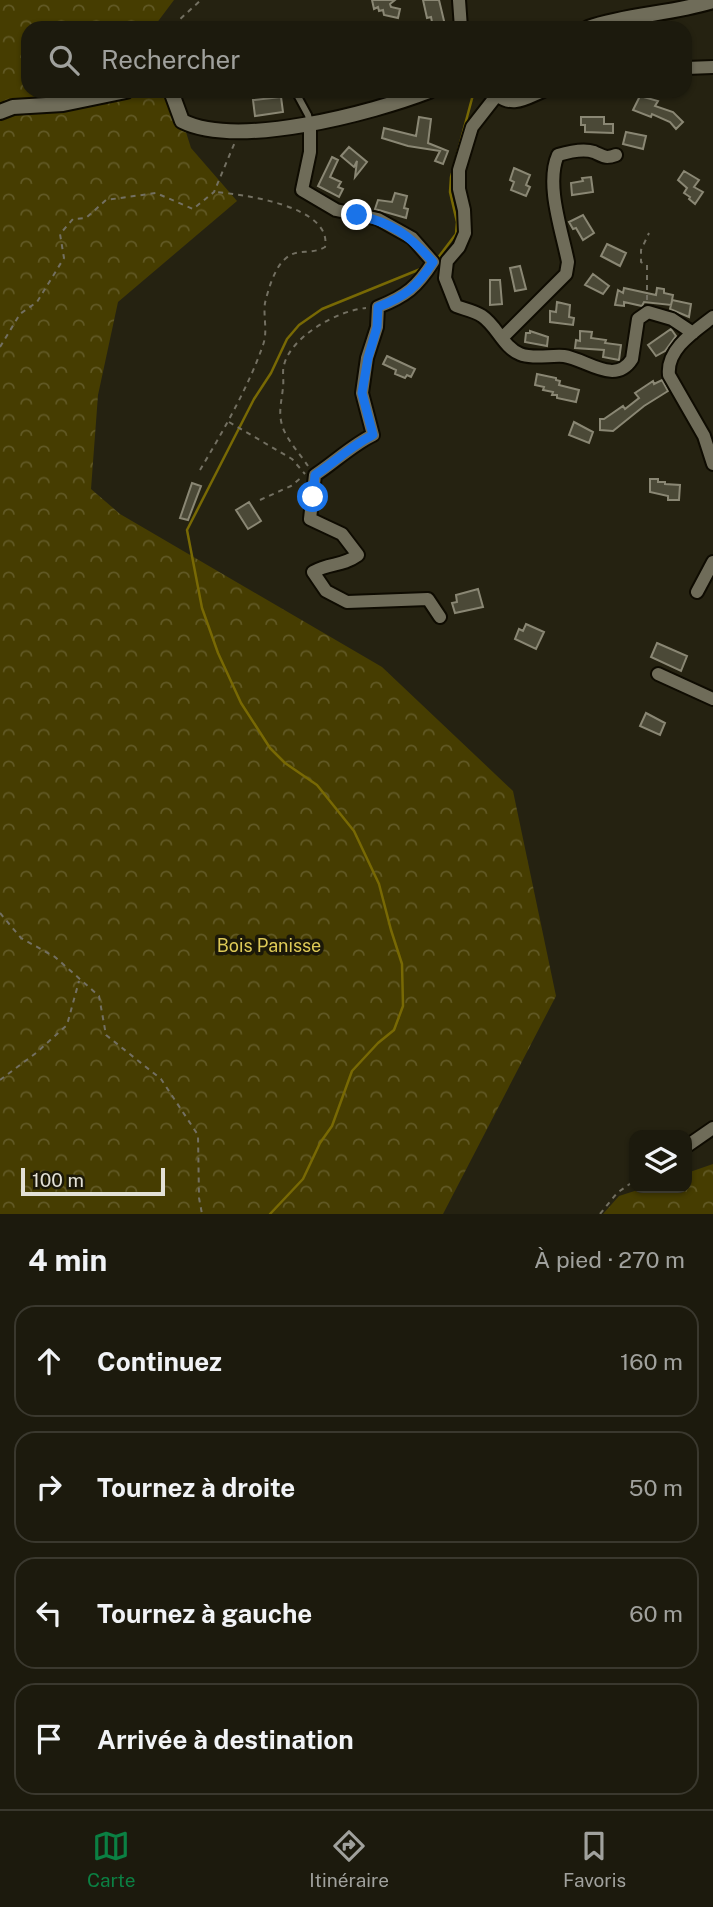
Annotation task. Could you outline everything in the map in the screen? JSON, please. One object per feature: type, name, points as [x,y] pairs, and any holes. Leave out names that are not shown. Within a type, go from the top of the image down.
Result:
[{"type":"street","points":[[459,0],[460,21]]},
{"type":"street","points":[[610,21],[676,11],[704,2]]},
{"type":"street","points":[[692,68],[713,67]]},
{"type":"street","points":[[0,112],[13,107],[63,104],[92,98]]},
{"type":"street","points":[[174,98],[182,121],[202,128],[239,131],[310,123],[407,98]]},
{"type":"street","points":[[494,98],[472,127],[459,170],[465,233],[459,247],[447,261],[445,278],[456,306],[482,316],[521,355],[567,356],[591,367],[611,371],[624,370],[632,359],[638,319],[648,312],[672,318],[693,333]]},
{"type":"street","points":[[503,98],[507,102],[519,102],[528,98]]},
{"type":"street","points":[[310,123],[310,152],[302,190],[336,210],[378,219],[412,238],[433,262],[419,285],[399,299],[378,307],[377,327],[362,393],[373,435],[358,442],[338,460],[315,475],[310,519],[342,534],[358,555],[346,564],[327,564],[313,572],[326,591],[347,602],[428,598],[440,617]]},
{"type":"street","points":[[502,338],[566,274],[568,262],[552,184],[558,155],[569,151],[595,152],[600,157],[607,158],[616,155]]},
{"type":"street","points":[[713,317],[673,354],[668,365],[669,375],[704,436],[713,464]]},
{"type":"street","points":[[696,592],[713,562]]},
{"type":"street","points":[[658,674],[713,699]]},
{"type":"street","points":[[692,1143],[713,1128]]},
{"type":"lane","points":[[299,98],[310,123]]},
{"type":"path","points":[[179,21],[201,0]]},
{"type":"path","points":[[0,347],[20,314],[37,302],[64,258],[60,234],[74,219],[86,218],[106,200],[156,193],[193,209],[214,192],[239,131]]},
{"type":"path","points":[[200,470],[228,421],[264,343],[265,302],[280,264],[286,257],[299,251],[315,253],[325,247],[326,238],[322,229],[300,210],[249,195],[214,192]]},
{"type":"path","points":[[648,312],[647,265],[641,262],[641,250],[649,233]]},
{"type":"path","points":[[315,475],[282,426],[279,407],[284,363],[298,341],[323,323],[351,309],[378,307]]},
{"type":"path","points":[[228,421],[292,459],[306,475],[291,486],[260,500]]},
{"type":"path","points":[[0,913],[21,938],[55,957],[99,996],[106,1035],[161,1079],[198,1135],[199,1198],[202,1214]]},
{"type":"path","points":[[0,1080],[67,1025],[79,980]]},
{"type":"path","points":[[600,1214],[617,1193],[629,1185]]},
{"type":"green space","name":"Bois Panisse","points":[[0,0],[174,0],[158,21],[21,21],[21,98],[175,98],[191,148],[237,201],[118,302],[98,395],[91,489],[120,514],[382,667],[513,791],[556,996],[443,1214],[0,1214]]},
{"type":"green space","points":[[713,1164],[713,1214],[603,1214],[619,1196],[629,1193],[692,1193],[692,1171]]},
{"type":"building","points":[[372,0],[395,0],[390,4],[391,7],[400,9],[398,18],[384,15],[383,10],[379,11],[378,7],[374,9]]},
{"type":"building","points":[[423,0],[439,0],[444,21],[432,21],[431,17],[427,18]]},
{"type":"building","points":[[281,98],[283,112],[255,116],[253,100]]},
{"type":"building","points":[[639,98],[647,98],[658,101],[655,106],[673,112],[683,122],[676,129],[670,122],[652,114],[651,117],[633,110]]},
{"type":"building","points":[[419,117],[431,119],[428,143],[448,151],[443,164],[435,161],[440,151],[408,146],[382,138],[384,128],[416,136]]},
{"type":"building","points":[[581,117],[604,117],[604,124],[613,124],[613,133],[585,132]]},
{"type":"building","points":[[626,132],[646,136],[643,149],[623,144]]},
{"type":"building","points":[[349,147],[367,162],[355,177],[357,161],[354,167],[341,156]]},
{"type":"building","points":[[332,157],[338,160],[330,177],[341,182],[338,187],[343,189],[339,197],[318,186]]},
{"type":"building","points":[[514,168],[530,175],[526,185],[530,187],[526,196],[511,190],[514,182],[510,180]]},
{"type":"building","points":[[684,171],[699,180],[694,187],[703,192],[695,204],[684,193],[687,188],[678,180]]},
{"type":"building","points":[[591,177],[593,192],[572,195],[571,183]]},
{"type":"building","points":[[395,193],[407,196],[404,208],[408,209],[406,218],[375,209],[378,200],[392,202]]},
{"type":"building","points":[[583,215],[594,233],[583,240],[569,222]]},
{"type":"building","points":[[607,244],[626,253],[620,266],[601,256]]},
{"type":"building","points":[[520,266],[526,289],[515,291],[510,268]]},
{"type":"building","points":[[593,274],[609,286],[603,294],[585,285]]},
{"type":"building","points":[[490,280],[500,280],[502,304],[490,305]]},
{"type":"building","points":[[624,288],[656,295],[657,288],[664,289],[664,293],[673,295],[672,300],[691,304],[689,317],[670,309],[671,305],[644,302],[642,306],[624,302],[624,306],[615,305],[618,290],[623,293]]},
{"type":"building","points":[[557,302],[570,305],[569,317],[574,318],[573,325],[550,322],[550,311],[556,312]]},
{"type":"building","points":[[671,329],[676,336],[665,351],[656,356],[648,345]]},
{"type":"building","points":[[530,331],[548,337],[547,346],[525,342],[526,333]]},
{"type":"building","points":[[580,331],[592,332],[591,338],[606,340],[605,343],[621,345],[619,360],[603,357],[604,350],[575,348],[576,340],[580,341]]},
{"type":"building","points":[[387,356],[415,369],[411,377],[395,374],[396,370],[383,364]]},
{"type":"building","points":[[537,374],[556,378],[560,381],[559,385],[579,390],[576,402],[557,398],[557,395],[552,395],[553,392],[535,385]]},
{"type":"building","points":[[662,380],[668,391],[613,431],[600,430],[600,419],[623,406],[625,409],[639,398],[635,393],[653,381],[654,384]]},
{"type":"building","points":[[574,422],[593,432],[589,443],[569,435]]},
{"type":"building","points":[[650,479],[680,485],[679,500],[668,500],[668,496],[650,492]]},
{"type":"building","points":[[192,483],[201,486],[188,520],[180,518]]},
{"type":"building","points":[[249,502],[261,521],[248,529],[236,510]]},
{"type":"building","points":[[478,589],[483,607],[455,613],[452,603],[457,602],[456,595]]},
{"type":"building","points":[[526,624],[544,632],[536,649],[515,639],[519,629],[523,631]]},
{"type":"building","points":[[657,643],[687,656],[681,671],[651,657]]},
{"type":"building","points":[[646,713],[665,723],[660,735],[640,726]]},
{"type":"waterway","points":[[437,259],[456,234],[457,222],[450,192],[451,177],[472,98]]},
{"type":"waterway","points":[[270,1214],[303,1179],[320,1143],[332,1126],[352,1071],[394,1030],[403,1006],[402,964],[379,884],[354,831],[317,785],[285,763],[270,748],[241,703],[218,653],[202,608],[187,530],[254,399],[271,373],[287,339],[299,325],[322,309],[423,268]]},
{"type":"route","points":[[313,497],[315,475],[338,460],[358,442],[373,435],[362,393],[377,327],[378,307],[399,299],[419,285],[433,262],[412,238],[378,219],[357,215]]}]
